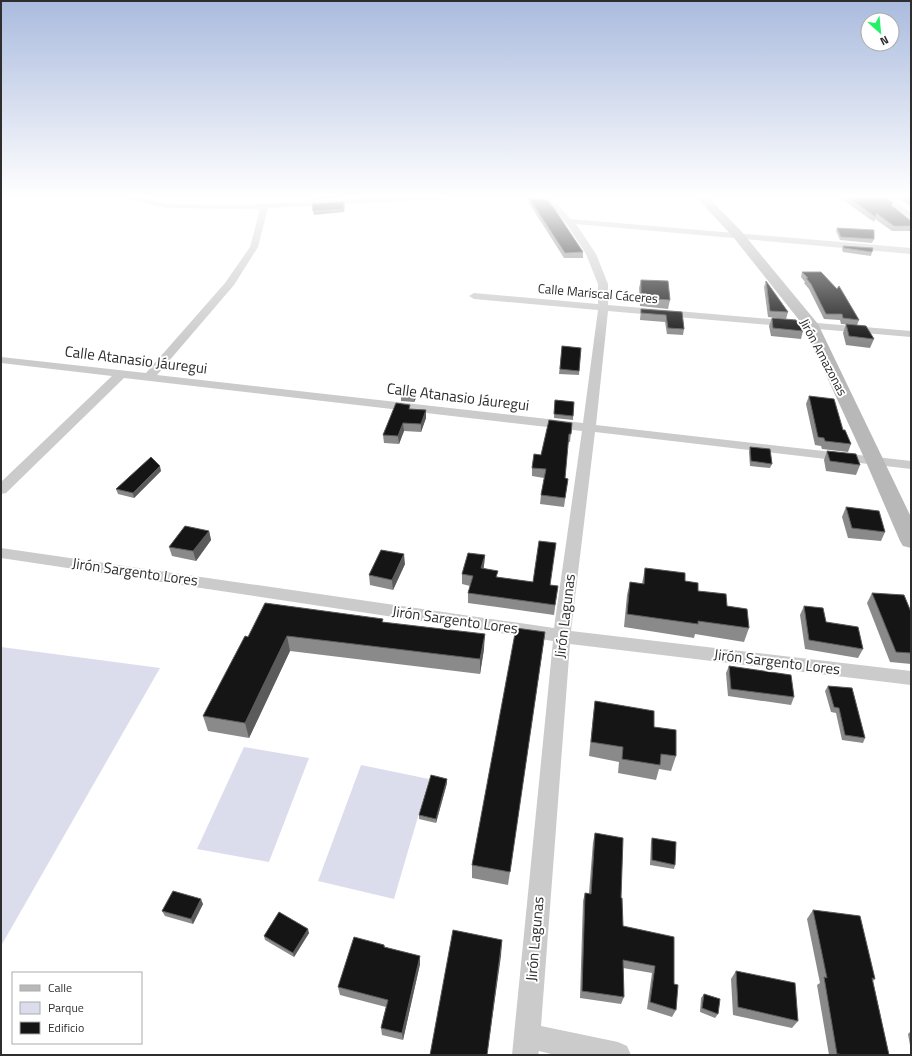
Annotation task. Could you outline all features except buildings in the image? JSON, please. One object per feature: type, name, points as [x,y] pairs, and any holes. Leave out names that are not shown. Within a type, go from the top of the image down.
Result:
[{"type":"street","points":[[149,377],[229,285],[254,246]]},
{"type":"street","name":"Jirón Lagunas","points":[[526,1045],[562,636],[603,308],[603,284],[599,270],[586,246]]},
{"type":"street","name":"Jirón Amazonas","points":[[746,246],[810,324],[876,462],[911,541]]},
{"type":"street","points":[[857,246],[911,251]]},
{"type":"street","name":"Calle Mariscal Cáceres","points":[[474,296],[603,308],[810,324],[911,334]]},
{"type":"street","name":"Calle Atanasio Jáuregui","points":[[1,360],[911,465]]},
{"type":"street","points":[[1,490],[121,374]]},
{"type":"street","name":"Jirón Sargento Lores","points":[[1,553],[562,636],[911,678]]},
{"type":"street","points":[[526,1045],[618,1055]]},
{"type":"green space","points":[[1,647],[160,668],[1,946]]},
{"type":"green space","points":[[244,747],[309,758],[269,862],[197,849]]},
{"type":"green space","points":[[361,765],[429,779],[394,899],[318,881]]}]
